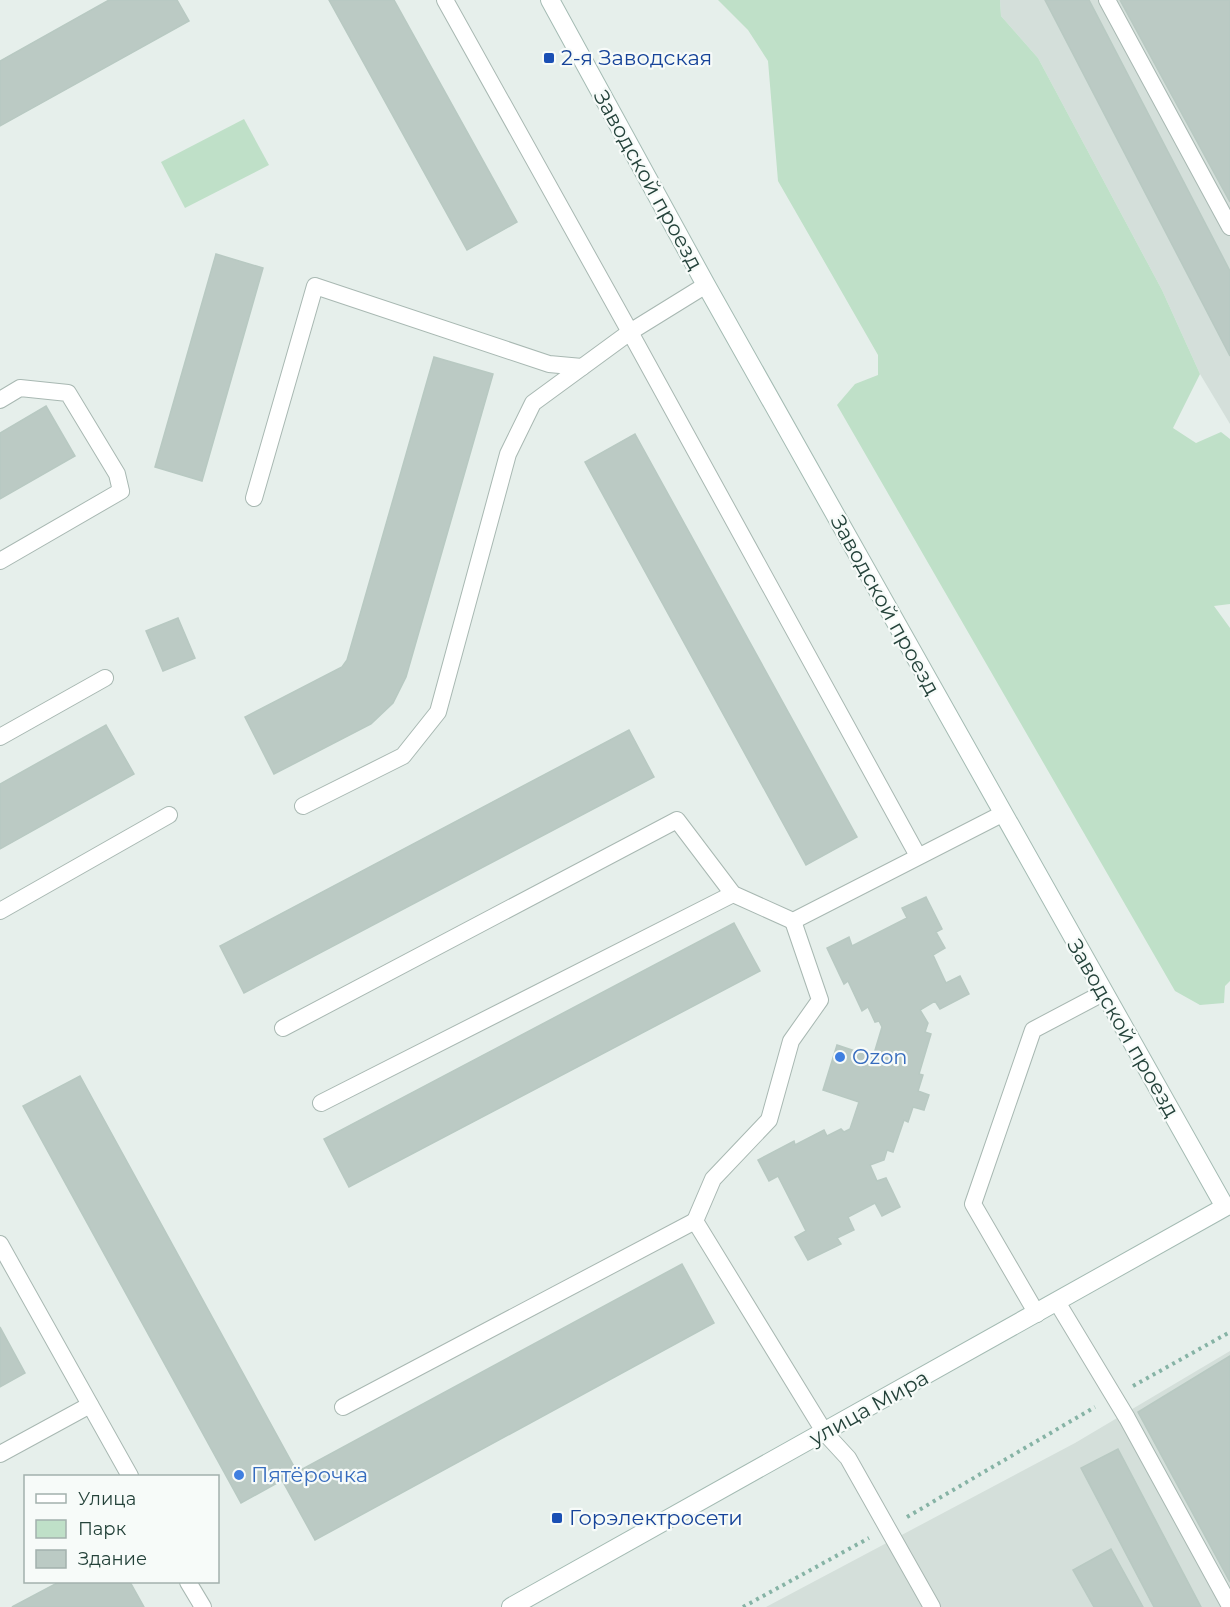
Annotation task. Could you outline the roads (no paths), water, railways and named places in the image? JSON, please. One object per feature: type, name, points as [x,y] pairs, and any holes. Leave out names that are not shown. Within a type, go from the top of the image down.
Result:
[{"type":"main road","name":"Заводской проезд","points":[[550,0],[706,285],[1227,1210]]},
{"type":"main road","name":"улица Мира","points":[[511,1607],[1056,1302],[1227,1210]]},
{"type":"lane","points":[[445,0],[918,856]]},
{"type":"lane","points":[[1107,0],[1230,227]]},
{"type":"lane","points":[[303,806],[403,756],[438,712],[508,454],[532,403],[630,332],[706,285]]},
{"type":"lane","points":[[254,498],[315,286],[549,364],[582,367]]},
{"type":"lane","points":[[0,400],[20,388],[68,393],[117,474],[121,491],[0,561]]},
{"type":"lane","points":[[0,737],[105,678]]},
{"type":"lane","points":[[793,921],[1002,814]]},
{"type":"lane","points":[[0,911],[169,815]]},
{"type":"lane","points":[[283,1028],[677,820],[733,894],[793,921],[820,1000],[790,1041],[769,1120],[713,1179],[695,1221],[343,1407]]},
{"type":"lane","points":[[321,1103],[733,894]]},
{"type":"lane","points":[[1037,1314],[973,1204],[1033,1030],[1103,993]]},
{"type":"lane","points":[[695,1221],[825,1433],[848,1458],[932,1607]]},
{"type":"lane","points":[[0,1244],[129,1475]]},
{"type":"lane","points":[[1056,1302],[1114,1396],[1230,1606]]},
{"type":"lane","points":[[0,1454],[90,1405]]},
{"type":"lane","points":[[189,1583],[203,1607]]},
{"type":"place","name":"2-я Заводская","points":[[549,58]]},
{"type":"place","name":"Ozon","points":[[840,1057]]},
{"type":"place","name":"Пятёрочка","points":[[239,1475]]},
{"type":"place","name":"Горэлектросети","points":[[557,1518]]}]
